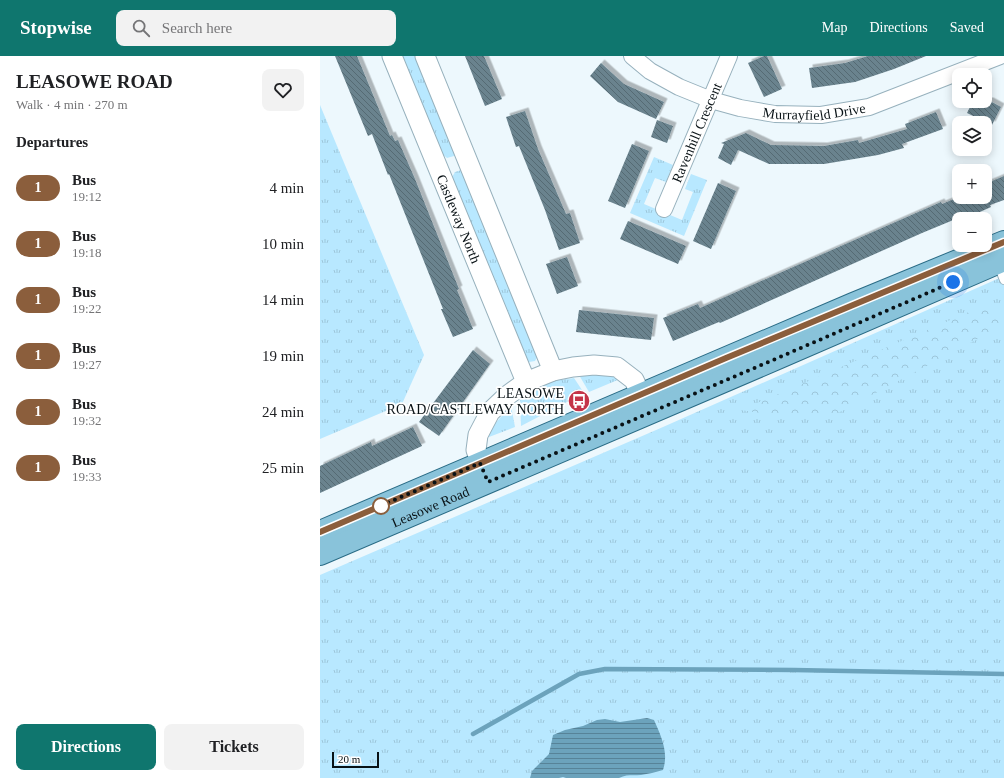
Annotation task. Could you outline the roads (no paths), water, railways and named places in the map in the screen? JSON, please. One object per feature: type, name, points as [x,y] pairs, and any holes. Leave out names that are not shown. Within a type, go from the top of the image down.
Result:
[{"type":"main road","name":"Leasowe Road","points":[[320,532],[484,472],[1000,258]]},
{"type":"main road","name":"Leasowe Road","points":[[320,554],[484,472]]},
{"type":"street","name":"Castleway North","points":[[392,56],[526,382]]},
{"type":"street","points":[[425,56],[553,371]]},
{"type":"street","name":"Murrayfield Drive","points":[[632,56],[650,71],[674,84],[711,100],[740,108],[776,114],[821,115],[869,107],[1000,56]]},
{"type":"street","name":"Ravenhill Crescent","points":[[664,209],[729,56]]},
{"type":"street","points":[[438,169],[466,158]]},
{"type":"street","points":[[484,472],[476,450],[478,435],[490,412],[508,395],[526,382],[553,371],[573,367],[594,365],[617,368],[634,380],[645,404]]},
{"type":"waterway","points":[[473,734],[579,674],[605,669],[794,670],[1004,674]]},
{"type":"place","name":"LEASOWE ROAD/CASTLEWAY NORTH","points":[[579,401]]}]
